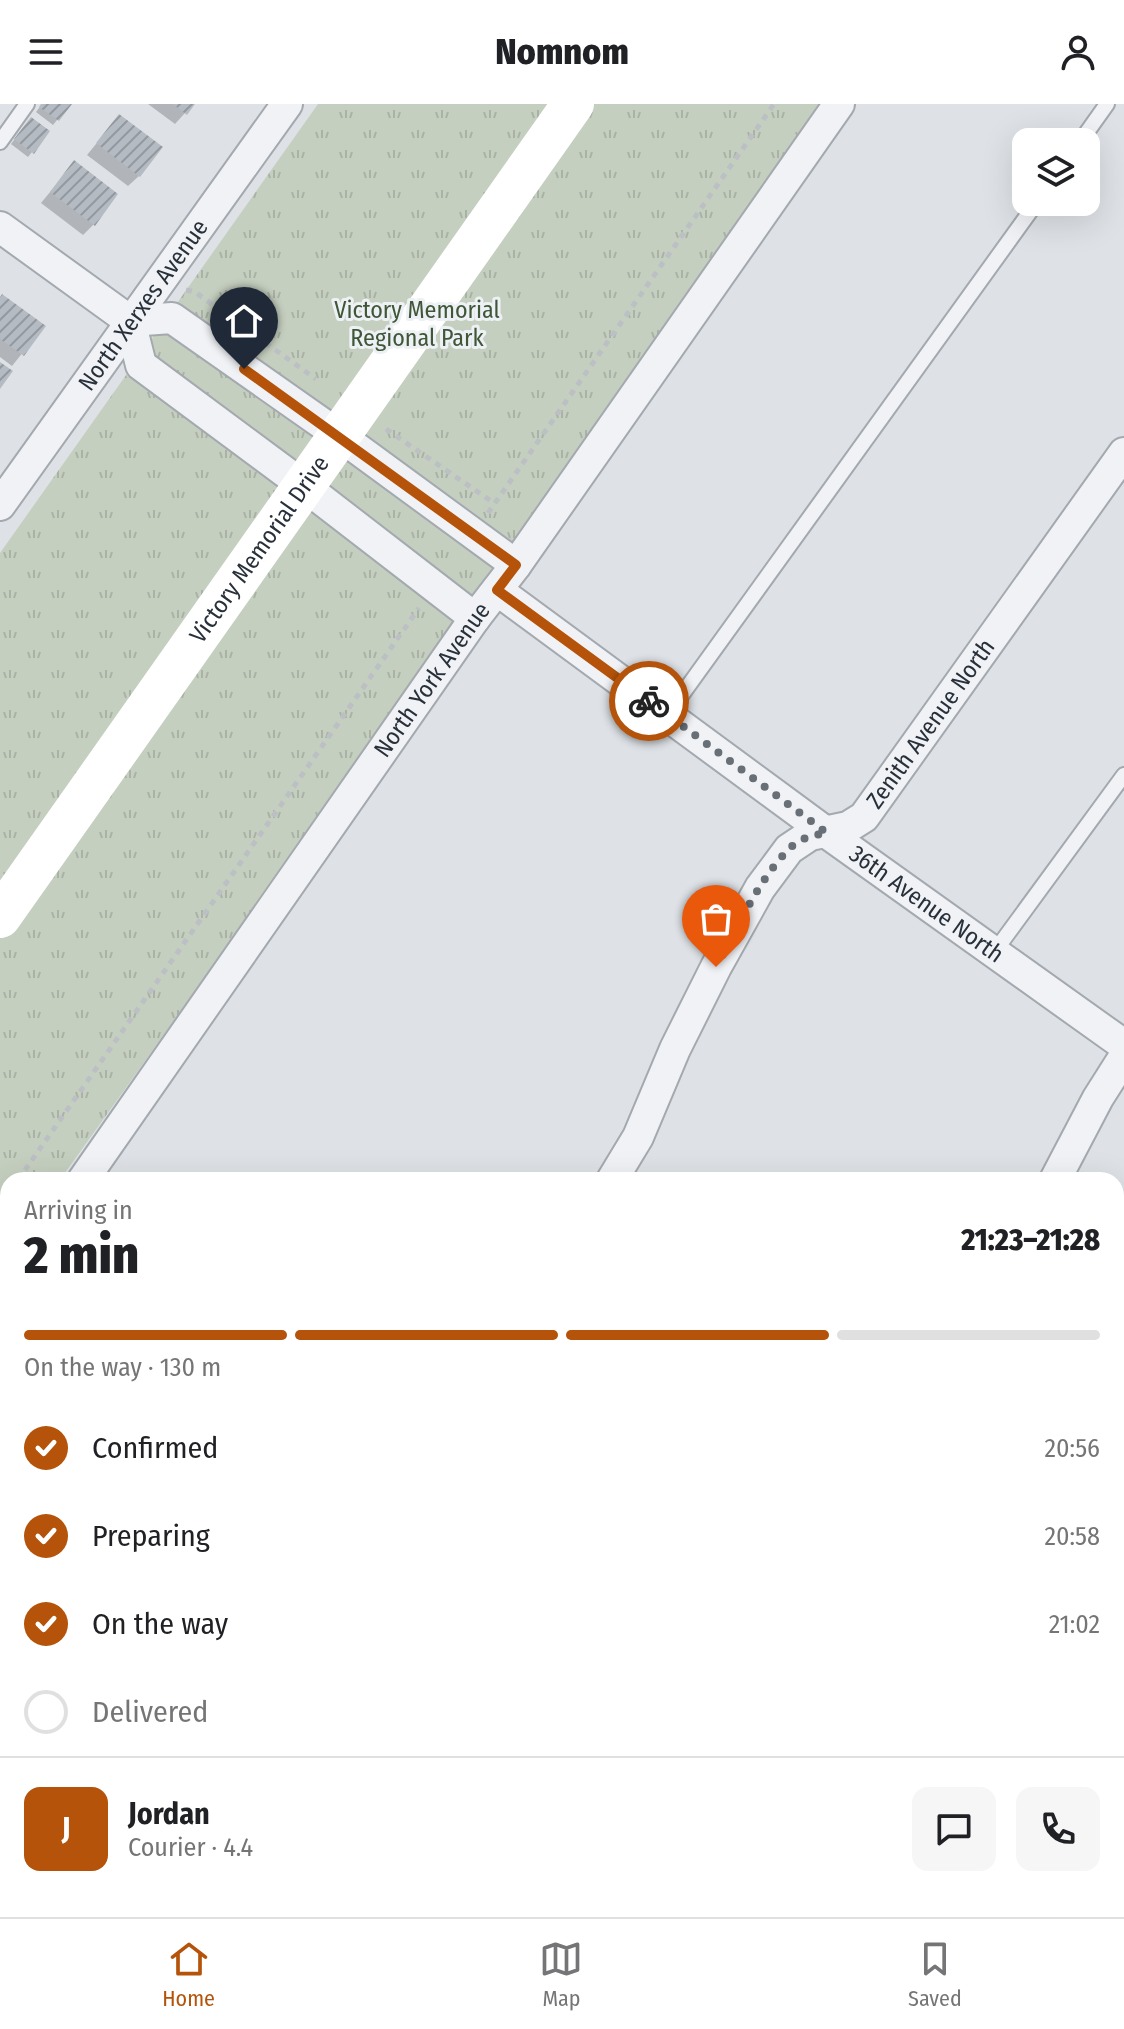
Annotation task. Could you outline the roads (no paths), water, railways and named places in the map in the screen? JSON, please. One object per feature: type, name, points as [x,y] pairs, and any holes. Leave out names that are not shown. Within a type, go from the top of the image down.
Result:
[{"type":"street","name":"North Xerxes Avenue","points":[[0,505],[287,104]]},
{"type":"street","name":"Victory Memorial Drive","points":[[0,917],[573,104]]},
{"type":"street","name":"North York Avenue","points":[[89,1172],[839,104]]},
{"type":"street","points":[[0,227],[130,321],[172,318],[516,565]]},
{"type":"street","points":[[130,321],[141,365],[475,618]]},
{"type":"street","name":"Zenith Avenue North","points":[[617,1172],[638,1137],[675,1049],[716,967],[760,888],[789,849],[810,835],[848,827],[864,817],[1124,453]]},
{"type":"street","name":"36th Avenue North","points":[[497,590],[827,833],[1124,1045]]},
{"type":"street","points":[[1059,1172],[1098,1098],[1124,1057]]},
{"type":"lane","points":[[0,142],[27,104]]},
{"type":"lane","points":[[1090,128],[1107,104]]},
{"type":"lane","points":[[668,714],[1027,216]]},
{"type":"lane","points":[[995,951],[1124,775]]},
{"type":"park label","name":"Victory Memorial Regional Park","points":[[417,324]]}]
